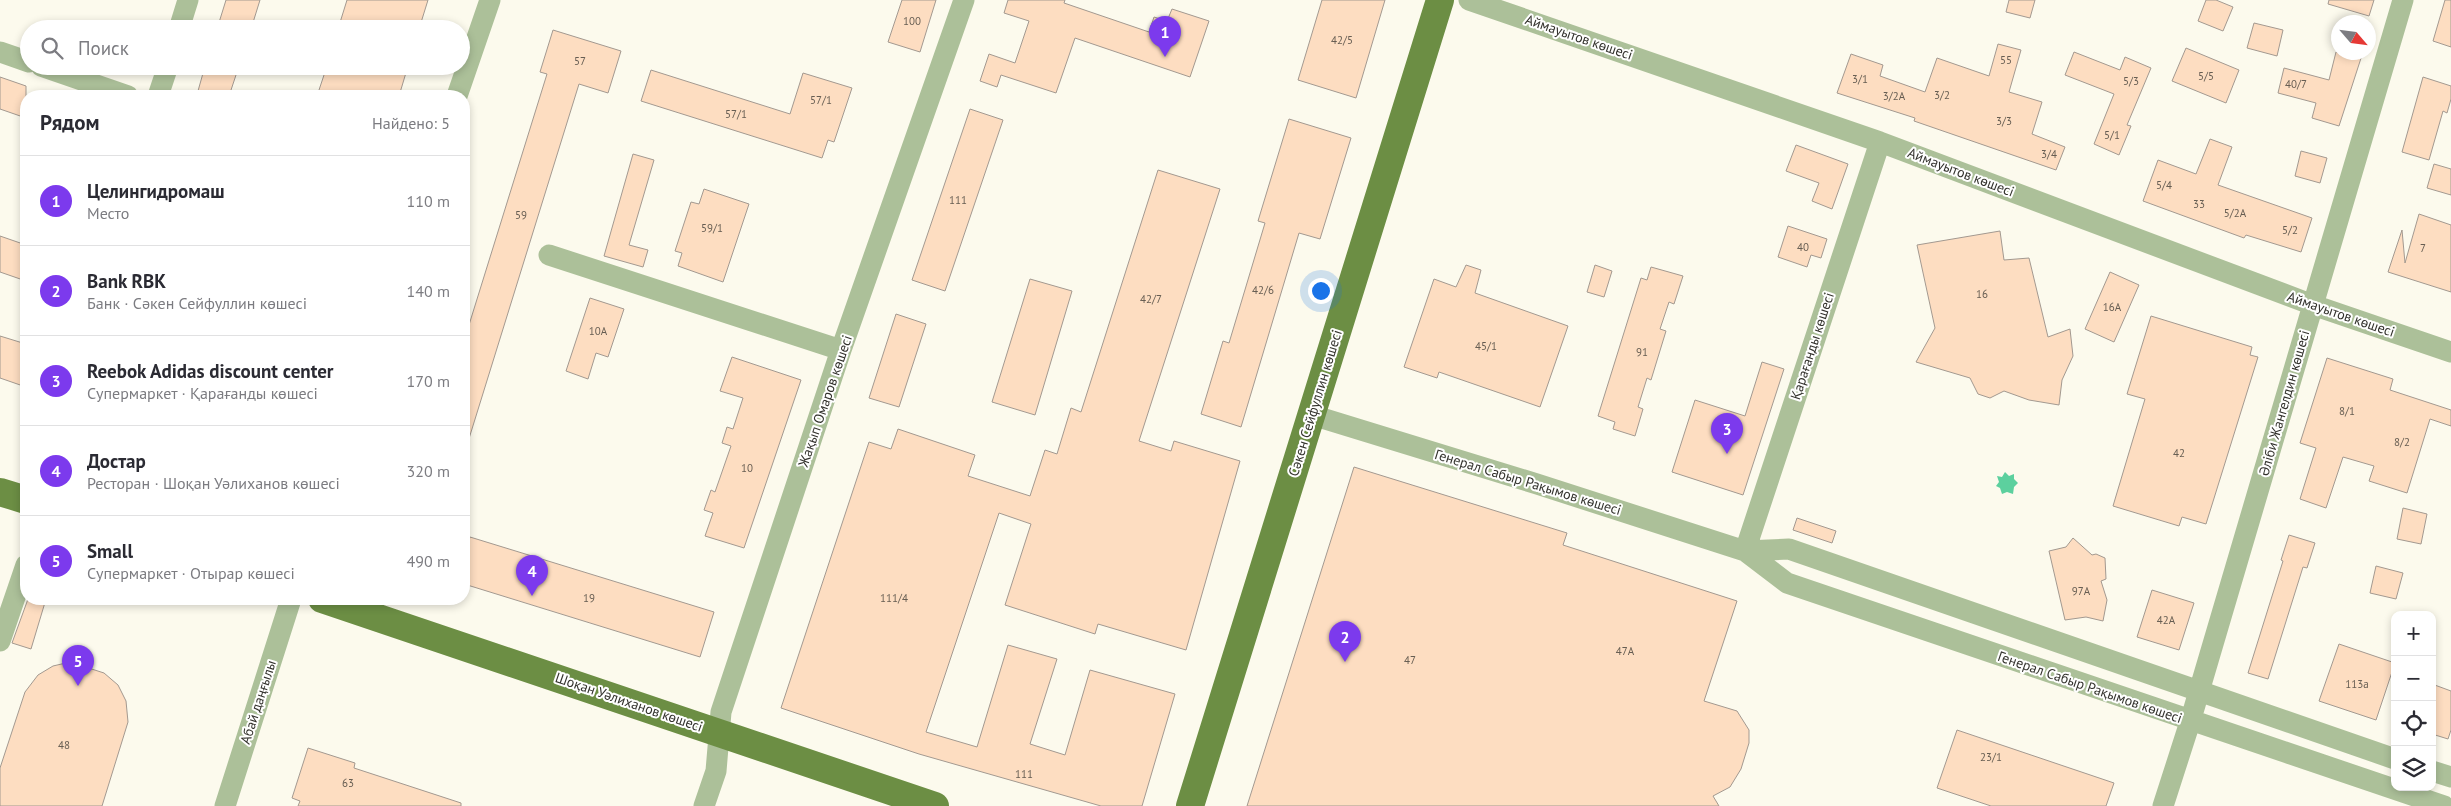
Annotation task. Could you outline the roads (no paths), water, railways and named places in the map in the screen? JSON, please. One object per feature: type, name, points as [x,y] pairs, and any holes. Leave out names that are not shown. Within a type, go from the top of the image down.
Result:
[{"type":"main road","name":"Сәкен Сейфуллин көшесі","points":[[1208,806],[1440,0]]},
{"type":"main road","name":"Сәкен Сейфуллин көшесі","points":[[1190,806],[1458,0]]},
{"type":"main road","points":[[0,492],[20,498]]},
{"type":"main road","name":"Шоқан Уәлиханов көшесі","points":[[340,605],[935,806]]},
{"type":"street","points":[[182,20],[188,0]]},
{"type":"street","points":[[470,58],[490,0]]},
{"type":"street","name":"Жақып Омаров көшесі","points":[[704,806],[716,771],[719,733],[724,704],[841,350],[964,0]]},
{"type":"street","name":"Аймауытов көшесі","points":[[1469,0],[1880,142],[2313,305],[2451,352]]},
{"type":"street","name":"Әліби Жангелдин көшесі","points":[[2163,806],[2199,692],[2403,0]]},
{"type":"street","points":[[0,52],[20,59]]},
{"type":"street","points":[[67,75],[111,90]]},
{"type":"street","points":[[160,90],[165,75]]},
{"type":"street","points":[[459,90],[464,75]]},
{"type":"street","name":"Қарағанды көшесі","points":[[1745,551],[1880,142]]},
{"type":"street","points":[[549,255],[841,350]]},
{"type":"street","name":"Генерал Сабыр Рақымов көшесі","points":[[1320,418],[1536,484],[1745,551],[1789,549],[2391,758]]},
{"type":"street","name":"Генерал Сабыр Рақымов көшесі","points":[[1745,551],[1787,584],[2190,722],[2444,806]]},
{"type":"street","points":[[0,641],[20,583]]},
{"type":"street","name":"Абай даңғылы","points":[[225,806],[289,605]]},
{"type":"street","points":[[2436,772],[2451,777]]},
{"type":"place","name":"Целингидромаш","points":[[1165,57]]},
{"type":"place","name":"Reebok Adidas discount center","points":[[1727,454]]},
{"type":"place","name":"Достар","points":[[532,596]]},
{"type":"place","name":"Bank RBK","points":[[1345,662]]},
{"type":"place","name":"Small","points":[[78,686]]}]
